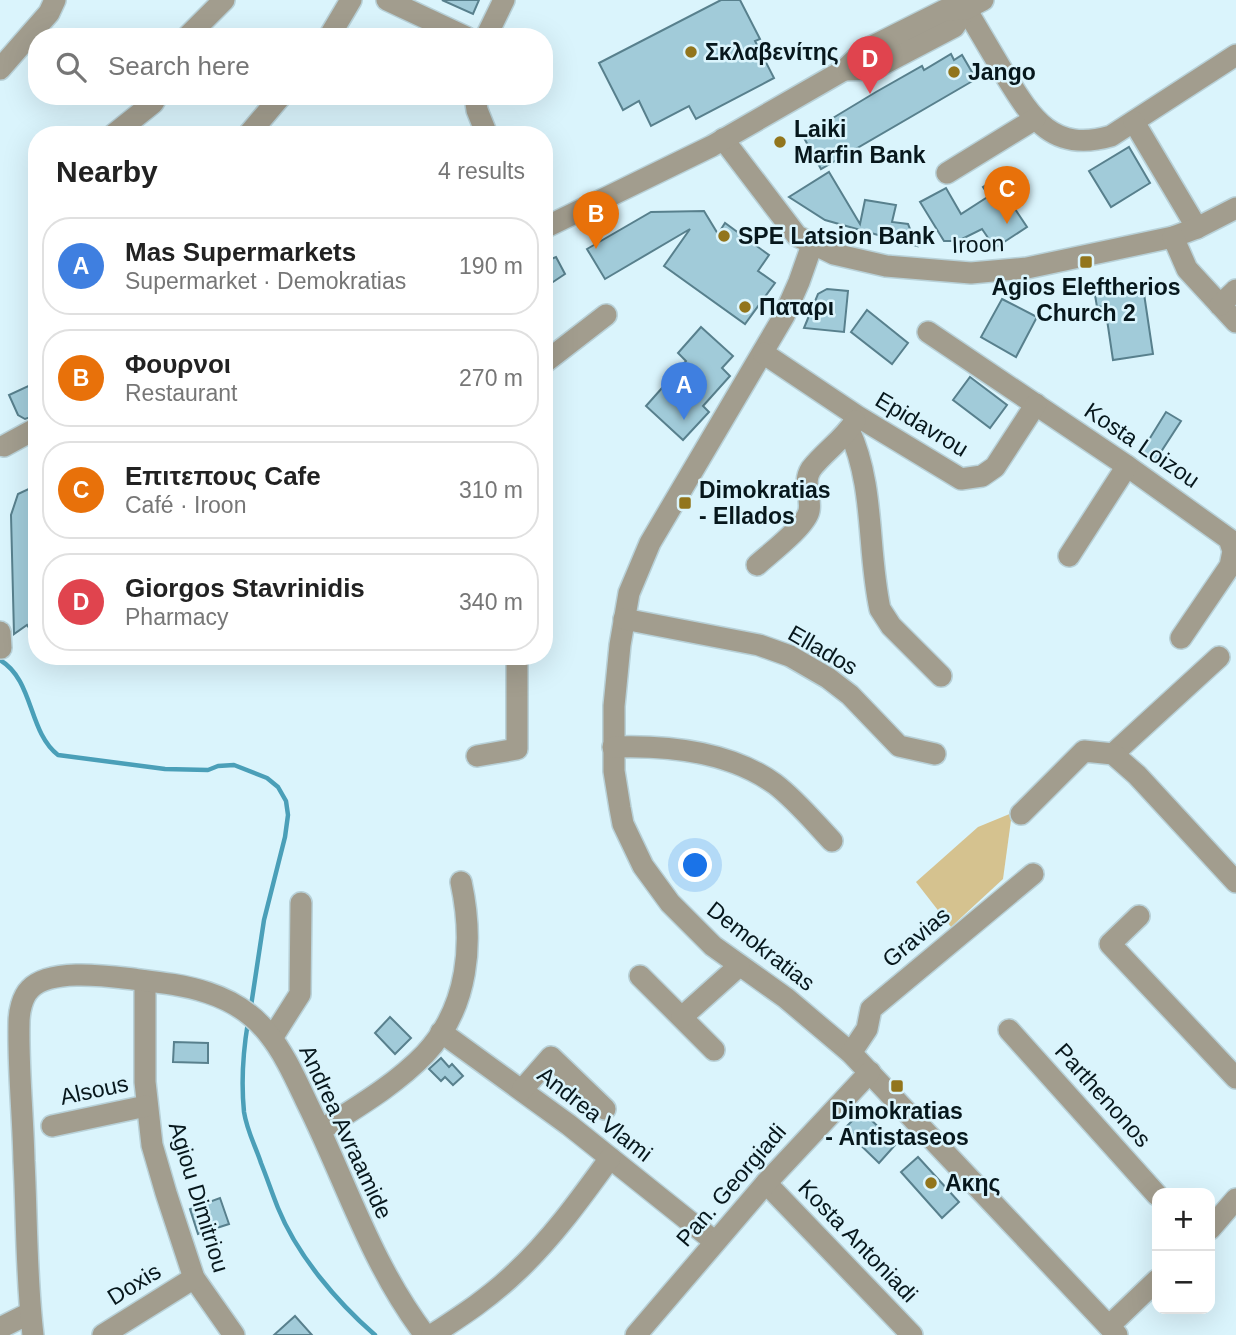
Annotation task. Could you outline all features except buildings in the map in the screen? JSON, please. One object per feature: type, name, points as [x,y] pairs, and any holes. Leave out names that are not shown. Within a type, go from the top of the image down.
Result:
[{"type":"street","points":[[37,28],[50,13],[55,0]]},
{"type":"street","points":[[196,28],[224,0]]},
{"type":"street","points":[[334,28],[351,0]]},
{"type":"street","points":[[387,0],[447,28]]},
{"type":"street","points":[[490,28],[504,0]]},
{"type":"street","points":[[553,224],[723,139],[844,70],[865,50],[945,10],[975,4],[1021,101],[1035,119],[1056,135],[1084,141],[1111,136],[1236,55]]},
{"type":"street","points":[[0,69],[28,38]]},
{"type":"street","points":[[124,126],[150,105]]},
{"type":"street","points":[[256,126],[273,105]]},
{"type":"street","points":[[476,105],[483,126]]},
{"type":"street","points":[[947,173],[1035,119]]},
{"type":"street","points":[[1134,122],[1197,228]]},
{"type":"street","name":"Iroon","points":[[723,139],[797,236],[834,254],[915,270],[971,273],[1027,268],[1173,237],[1236,208]]},
{"type":"street","points":[[1173,237],[1187,269],[1236,322]]},
{"type":"street","name":"Demokratias","points":[[812,245],[792,299],[764,353],[646,550],[635,576],[624,619],[615,685],[614,771],[623,824],[643,866],[681,915],[713,946],[786,998],[851,1053],[1113,1331]]},
{"type":"street","points":[[1220,305],[1236,290]]},
{"type":"street","points":[[553,356],[606,315]]},
{"type":"street","name":"Kosta Loizou","points":[[928,332],[1127,466],[1229,539],[1233,556],[1228,570],[1181,638]]},
{"type":"street","name":"Epidavrou","points":[[764,353],[853,423],[961,479],[982,477],[995,467],[1036,404]]},
{"type":"street","points":[[757,565],[804,521],[810,509],[806,484],[811,470],[853,423]]},
{"type":"street","points":[[853,423],[865,477],[880,609],[891,626],[941,676]]},
{"type":"street","points":[[2,447],[28,433]]},
{"type":"street","points":[[2,447],[28,446]]},
{"type":"street","points":[[1069,556],[1127,466]]},
{"type":"street","name":"Ellados","points":[[624,619],[760,645],[790,656],[828,678],[850,695],[899,746],[935,754]]},
{"type":"street","points":[[1114,754],[1219,657]]},
{"type":"street","points":[[477,756],[517,749],[517,665]]},
{"type":"street","points":[[614,747],[646,746],[692,751],[762,776],[791,798],[832,841]]},
{"type":"street","points":[[1021,814],[1084,751],[1114,754],[1137,775],[1236,882]]},
{"type":"street","name":"Gravias","points":[[851,1053],[867,1029],[871,1009],[1033,874]]},
{"type":"street","points":[[321,1130],[401,1075],[425,1053],[441,1031],[459,993],[468,952],[469,926],[461,882]]},
{"type":"street","points":[[272,1038],[300,994],[301,903]]},
{"type":"street","points":[[1139,916],[1110,944],[1236,1078]]},
{"type":"street","points":[[682,1017],[739,966]]},
{"type":"street","name":"Andrea Avraamide","points":[[30,1313],[19,1023],[23,1001],[31,988],[43,980],[75,976],[196,988],[218,995],[257,1021],[272,1038],[294,1076],[321,1130],[376,1258],[405,1308],[425,1335]]},
{"type":"street","points":[[640,976],[714,1050]]},
{"type":"street","name":"Agiou Dimitriou","points":[[145,981],[146,1106],[158,1168],[194,1278],[234,1335]]},
{"type":"street","name":"Andrea Vlami","points":[[441,1031],[522,1090],[714,1241]]},
{"type":"street","name":"Parthenonos","points":[[1009,1031],[1152,1189]]},
{"type":"street","points":[[522,1090],[551,1057],[605,1108]]},
{"type":"street","name":"Pan. Georgiadi","points":[[636,1335],[714,1241],[870,1072]]},
{"type":"street","name":"Alsous","points":[[52,1126],[146,1106]]},
{"type":"street","points":[[432,1335],[515,1274],[551,1235],[610,1158]]},
{"type":"street","name":"Kosta Antoniadi","points":[[766,1183],[912,1335]]},
{"type":"street","points":[[1215,1223],[1236,1199]]},
{"type":"street","name":"Doxis","points":[[103,1335],[194,1278]]},
{"type":"street","points":[[1113,1331],[1152,1286]]},
{"type":"street","points":[[0,1328],[30,1313],[33,1335]]},
{"type":"shaded area","points":[[1012,813],[1003,879],[951,927],[916,882],[978,827]]},
{"type":"waterway","points":[[0,660],[19,680],[41,733],[58,755],[165,769],[208,770],[234,765],[267,778],[278,787],[286,801],[288,815],[264,920],[251,1006]]},
{"type":"waterway","points":[[248,1022],[243,1067],[244,1112],[278,1208],[296,1243],[319,1277],[346,1308],[375,1335]]},
{"type":"place","name":"Σκλαβενίτης","points":[[691,52]]},
{"type":"place","name":"Jango","points":[[954,72]]},
{"type":"place","name":"Giorgos Stavrinidis","points":[[870,94]]},
{"type":"place","name":"Laiki Marfin Bank","points":[[780,142]]},
{"type":"place","name":"Επιτεπους Cafe","points":[[1007,224]]},
{"type":"place","name":"SPE Latsion Bank","points":[[724,236]]},
{"type":"place","name":"Φουρνοι","points":[[596,249]]},
{"type":"place","name":"Agios Eleftherios Church 2","points":[[1086,262]]},
{"type":"place","name":"Παταρι","points":[[745,307]]},
{"type":"place","name":"Mas Supermarkets","points":[[684,420]]},
{"type":"place","name":"Dimokratias - Ellados","points":[[685,503]]},
{"type":"place","name":"Dimokratias - Antistaseos","points":[[897,1086]]},
{"type":"place","name":"Ακης","points":[[931,1183]]}]
